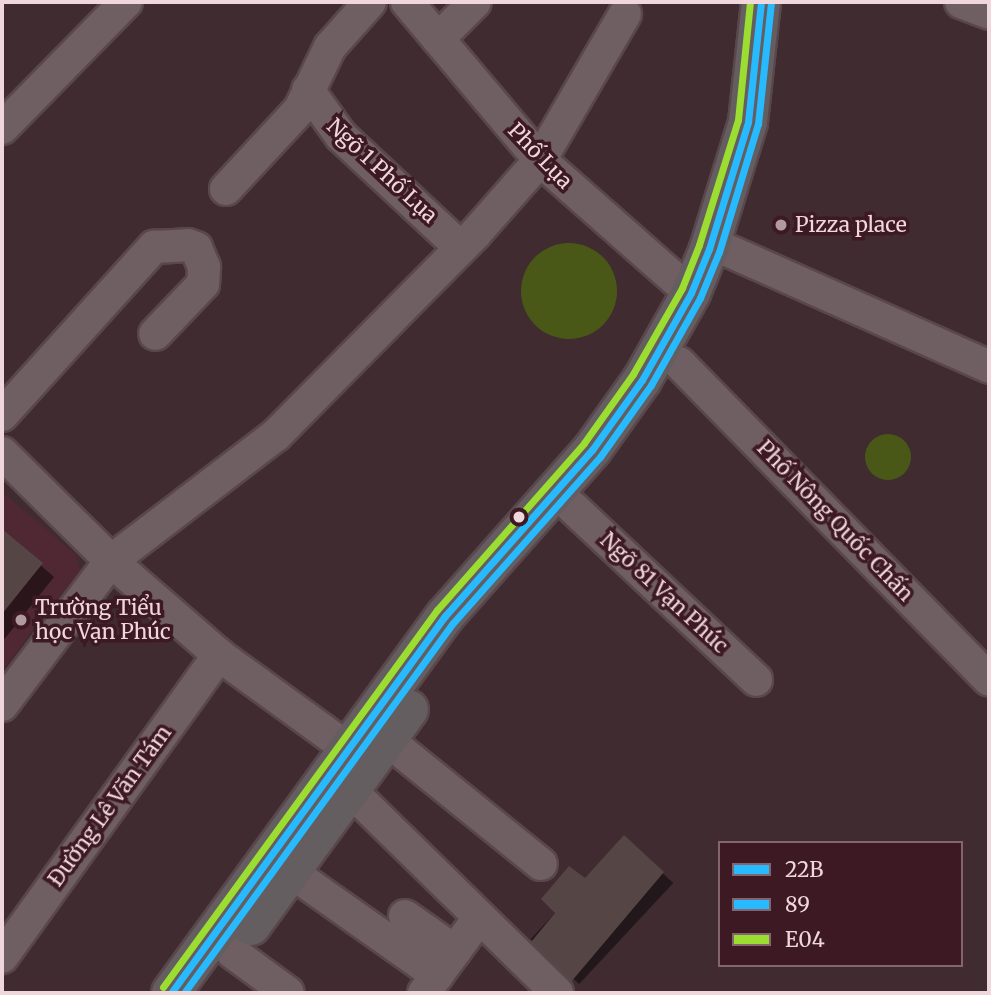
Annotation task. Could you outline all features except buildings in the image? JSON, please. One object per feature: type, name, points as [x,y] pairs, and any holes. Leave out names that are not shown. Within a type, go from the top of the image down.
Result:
[{"type":"main road","points":[[171,993],[291,872],[352,792],[386,739],[563,498],[592,450],[642,380],[691,293],[748,122],[761,2]]},
{"type":"main road","points":[[203,993],[221,945],[347,748],[445,616],[563,498],[616,454],[679,363],[712,300],[771,114],[783,2]]},
{"type":"street","points":[[2,128],[126,2]]},
{"type":"street","points":[[226,189],[300,109],[330,47],[370,2]]},
{"type":"street","name":"Phố Lụa","points":[[407,2],[540,160],[691,293]]},
{"type":"street","points":[[438,39],[475,2]]},
{"type":"street","points":[[961,2],[989,13]]},
{"type":"street","points":[[2,705],[111,561],[276,435],[461,248],[540,160],[625,14]]},
{"type":"street","name":"Ngõ 1 Phố Lụa","points":[[308,90],[341,136],[461,248]]},
{"type":"street","points":[[2,415],[154,247],[196,248],[204,267],[203,284],[155,334]]},
{"type":"street","points":[[729,251],[989,367]]},
{"type":"street","name":"Phố Nông Quốc Chấn","points":[[679,363],[989,680]]},
{"type":"street","points":[[2,453],[111,561],[219,655],[347,748]]},
{"type":"street","name":"Ngõ 81 Vạn Phúc","points":[[563,498],[756,680]]},
{"type":"street","name":"Đường Lê Văn Tám","points":[[2,957],[219,655]]},
{"type":"street","points":[[386,739],[541,864]]},
{"type":"street","points":[[352,792],[556,993]]},
{"type":"street","points":[[291,872],[439,973]]},
{"type":"street","points":[[405,916],[439,973]]},
{"type":"street","points":[[439,973],[479,918]]},
{"type":"street","points":[[221,945],[288,993]]},
{"type":"shaded area","points":[[569,243],[587,247],[603,257],[613,273],[617,291],[613,309],[603,325],[587,335],[569,339],[551,335],[535,325],[525,309],[521,291],[525,273],[535,257],[551,247]]},
{"type":"shaded area","points":[[888,434],[904,441],[911,457],[904,473],[888,480],[872,473],[865,457],[872,441]]},
{"type":"shaded area","name":"Trường Tiểu học Vạn Phúc","points":[[2,492],[76,555],[80,570],[2,670]]},
{"type":"transit line","name":"E04","points":[[163,987],[437,610],[584,443],[633,374],[682,288],[699,245],[738,120],[750,2]]},
{"type":"transit line","name":"22B","points":[[171,993],[445,616],[592,450],[642,380],[691,293],[709,249],[748,122],[761,2]]},
{"type":"transit line","name":"89","points":[[184,993],[453,623],[600,457],[651,385],[700,298],[719,252],[758,124],[771,3]]},
{"type":"place","name":"Pizza place","points":[[781,225]]},
{"type":"place","name":"Trường Tiểu học Vạn Phúc","points":[[21,620]]}]
